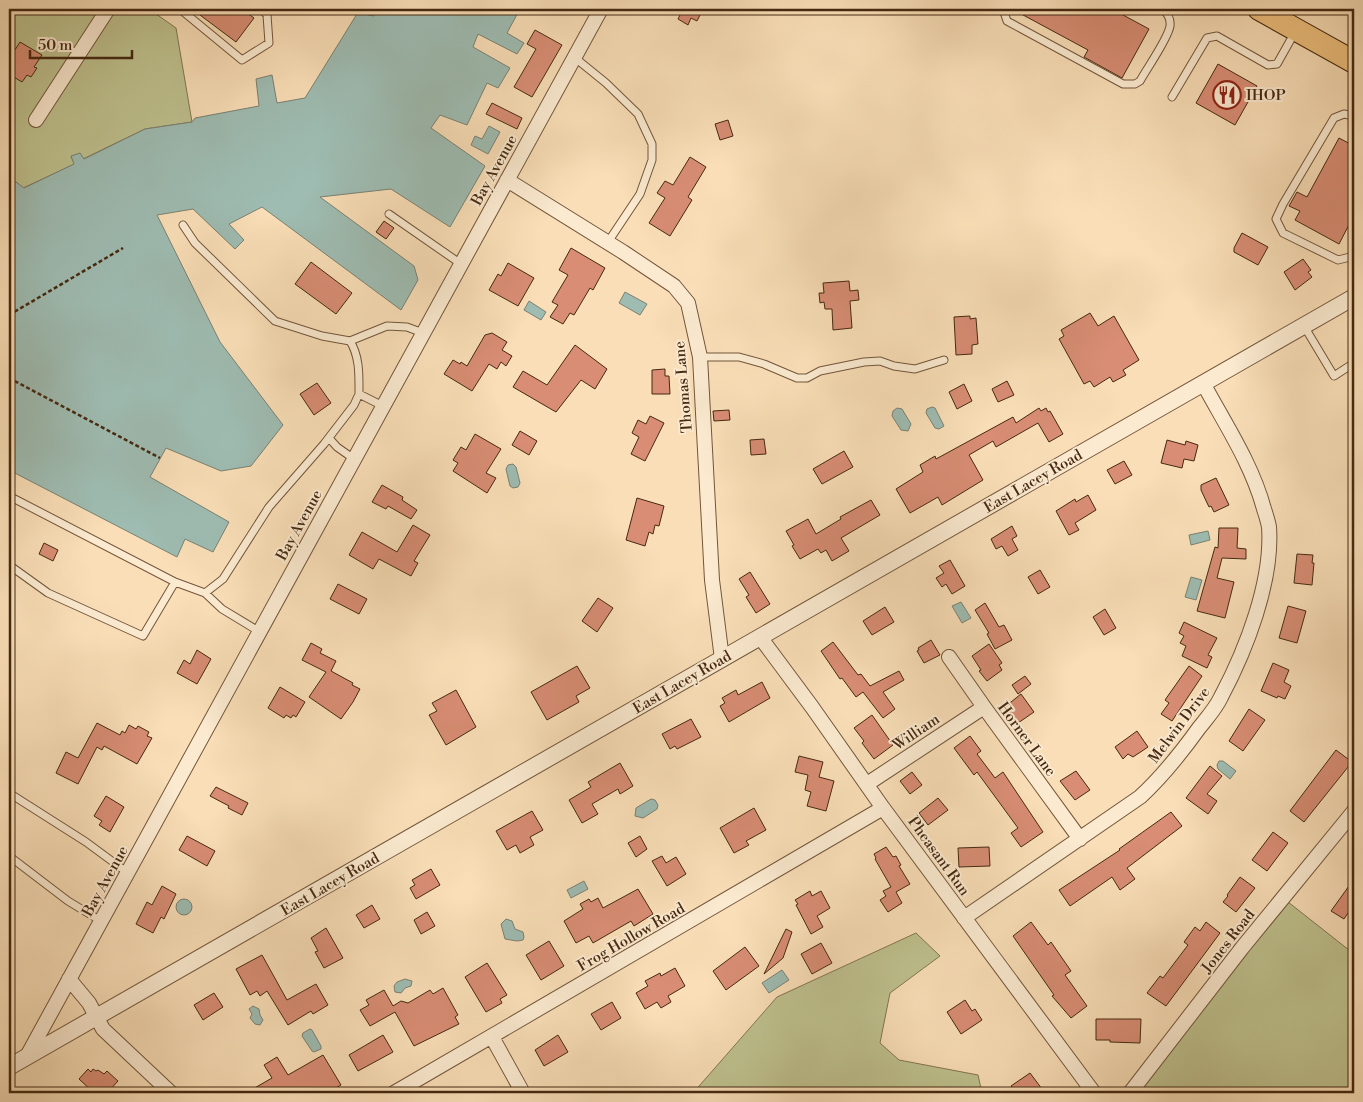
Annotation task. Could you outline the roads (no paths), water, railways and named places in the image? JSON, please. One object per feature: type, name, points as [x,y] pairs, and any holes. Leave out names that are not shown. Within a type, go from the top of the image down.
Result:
[{"type":"highway","points":[[1259,9],[1354,62]]},
{"type":"street","points":[[36,120],[108,9]]},
{"type":"street","name":"Bay Avenue","points":[[26,1058],[601,9]]},
{"type":"street","name":"Thomas Lane","points":[[507,180],[608,242],[674,286],[688,303],[700,357],[712,580],[722,659]]},
{"type":"street","name":"East Lacey Road","points":[[9,1067],[1354,297]]},
{"type":"street","name":"Melwin Drive","points":[[964,918],[1140,797],[1175,761],[1221,699],[1251,631],[1263,584],[1269,526],[1260,496],[1245,460],[1203,383]]},
{"type":"street","name":"Pheasant Run","points":[[760,637],[883,808],[1094,1093]]},
{"type":"street","name":"Horner Lane","points":[[949,657],[1080,839]]},
{"type":"street","name":"William","points":[[867,784],[984,707]]},
{"type":"street","name":"Frog Hollow Road","points":[[394,1093],[883,808]]},
{"type":"street","name":"Jones Road","points":[[1130,1093],[1242,948],[1354,811]]},
{"type":"street","points":[[69,979],[89,1003],[103,1029],[171,1093]]},
{"type":"street","points":[[492,1037],[523,1093]]},
{"type":"lane","points":[[180,9],[242,60],[269,43],[267,15],[262,9]]},
{"type":"lane","points":[[1003,9],[1007,21],[1128,85],[1140,81],[1168,32],[1170,20],[1163,9]]},
{"type":"lane","points":[[1172,97],[1207,38],[1217,36],[1268,65],[1273,65],[1277,64],[1297,30]]},
{"type":"lane","points":[[574,57],[606,83],[638,114],[652,144],[652,160],[640,194],[608,242]]},
{"type":"lane","points":[[1354,97],[1354,115],[1344,114],[1334,118],[1276,219],[1283,233],[1338,260],[1354,257]]},
{"type":"lane","points":[[389,214],[461,264]]},
{"type":"lane","points":[[183,225],[195,243],[275,321],[322,336],[350,341],[387,326],[406,327],[423,333]]},
{"type":"lane","points":[[1304,326],[1334,376],[1354,363]]},
{"type":"lane","points":[[205,593],[223,579],[269,507],[329,438],[354,405],[359,394],[358,369],[355,349],[350,341]]},
{"type":"lane","points":[[700,357],[739,357],[764,364],[797,378],[808,378],[820,371],[864,362],[880,361],[894,366],[915,369],[944,360]]},
{"type":"lane","points":[[359,394],[383,406]]},
{"type":"lane","points":[[329,438],[337,447],[354,459]]},
{"type":"lane","points":[[9,496],[175,582],[205,593],[222,608],[260,632]]},
{"type":"lane","points":[[9,565],[48,593],[143,636],[175,582]]},
{"type":"lane","points":[[9,793],[86,842],[128,873]]},
{"type":"lane","points":[[9,856],[68,901],[101,921]]},
{"type":"water","points":[[360,9],[368,15],[374,16],[377,9],[520,9],[507,33],[524,43],[517,54],[478,34],[473,47],[510,68],[498,88],[487,83],[467,125],[440,115],[431,128],[485,166],[450,227],[391,189],[320,197],[414,266],[418,280],[401,310],[262,207],[229,224],[244,240],[235,249],[193,209],[157,215],[220,342],[283,425],[251,466],[221,471],[166,448],[150,477],[229,522],[213,552],[185,539],[177,557],[9,470],[9,187],[16,182],[24,188],[74,164],[71,156],[80,153],[84,159],[145,129],[192,122],[195,118],[259,106],[256,79],[272,75],[277,103],[305,98]]},
{"type":"water","points":[[489,126],[500,132],[488,154],[471,145],[475,136],[482,139]]},
{"type":"water","points":[[625,292],[647,304],[640,315],[619,303]]},
{"type":"water","points":[[529,301],[546,312],[541,320],[524,310]]},
{"type":"water","points":[[897,408],[902,409],[911,424],[908,431],[901,430],[892,416],[893,411]]},
{"type":"water","points":[[935,408],[944,426],[939,429],[935,428],[926,413],[927,409]]},
{"type":"water","points":[[513,464],[516,467],[520,483],[518,487],[513,488],[510,486],[506,469],[508,465]]},
{"type":"water","points":[[1208,531],[1210,540],[1191,545],[1189,535]]},
{"type":"water","points":[[1191,577],[1202,580],[1196,600],[1185,597]]},
{"type":"water","points":[[961,602],[971,618],[962,623],[952,606]]},
{"type":"water","points":[[1219,761],[1223,761],[1236,771],[1230,779],[1218,769]]},
{"type":"water","points":[[651,799],[655,800],[658,805],[657,809],[643,818],[635,816],[636,808]]},
{"type":"water","points":[[584,881],[588,889],[571,898],[567,890]]},
{"type":"water","points":[[184,899],[192,907],[184,915],[176,907]]},
{"type":"water","points":[[506,919],[512,921],[515,929],[523,932],[523,940],[505,939],[501,924]]},
{"type":"water","points":[[782,970],[789,980],[769,993],[762,983]]},
{"type":"water","points":[[405,979],[412,981],[411,986],[405,988],[401,993],[395,992],[394,986],[397,982]]},
{"type":"water","points":[[253,1006],[259,1009],[263,1020],[260,1025],[255,1024],[250,1018],[252,1014],[249,1009]]},
{"type":"water","points":[[310,1029],[321,1046],[321,1049],[314,1052],[302,1036],[303,1033]]},
{"type":"place","name":"IHOP","points":[[1227,95]]}]
